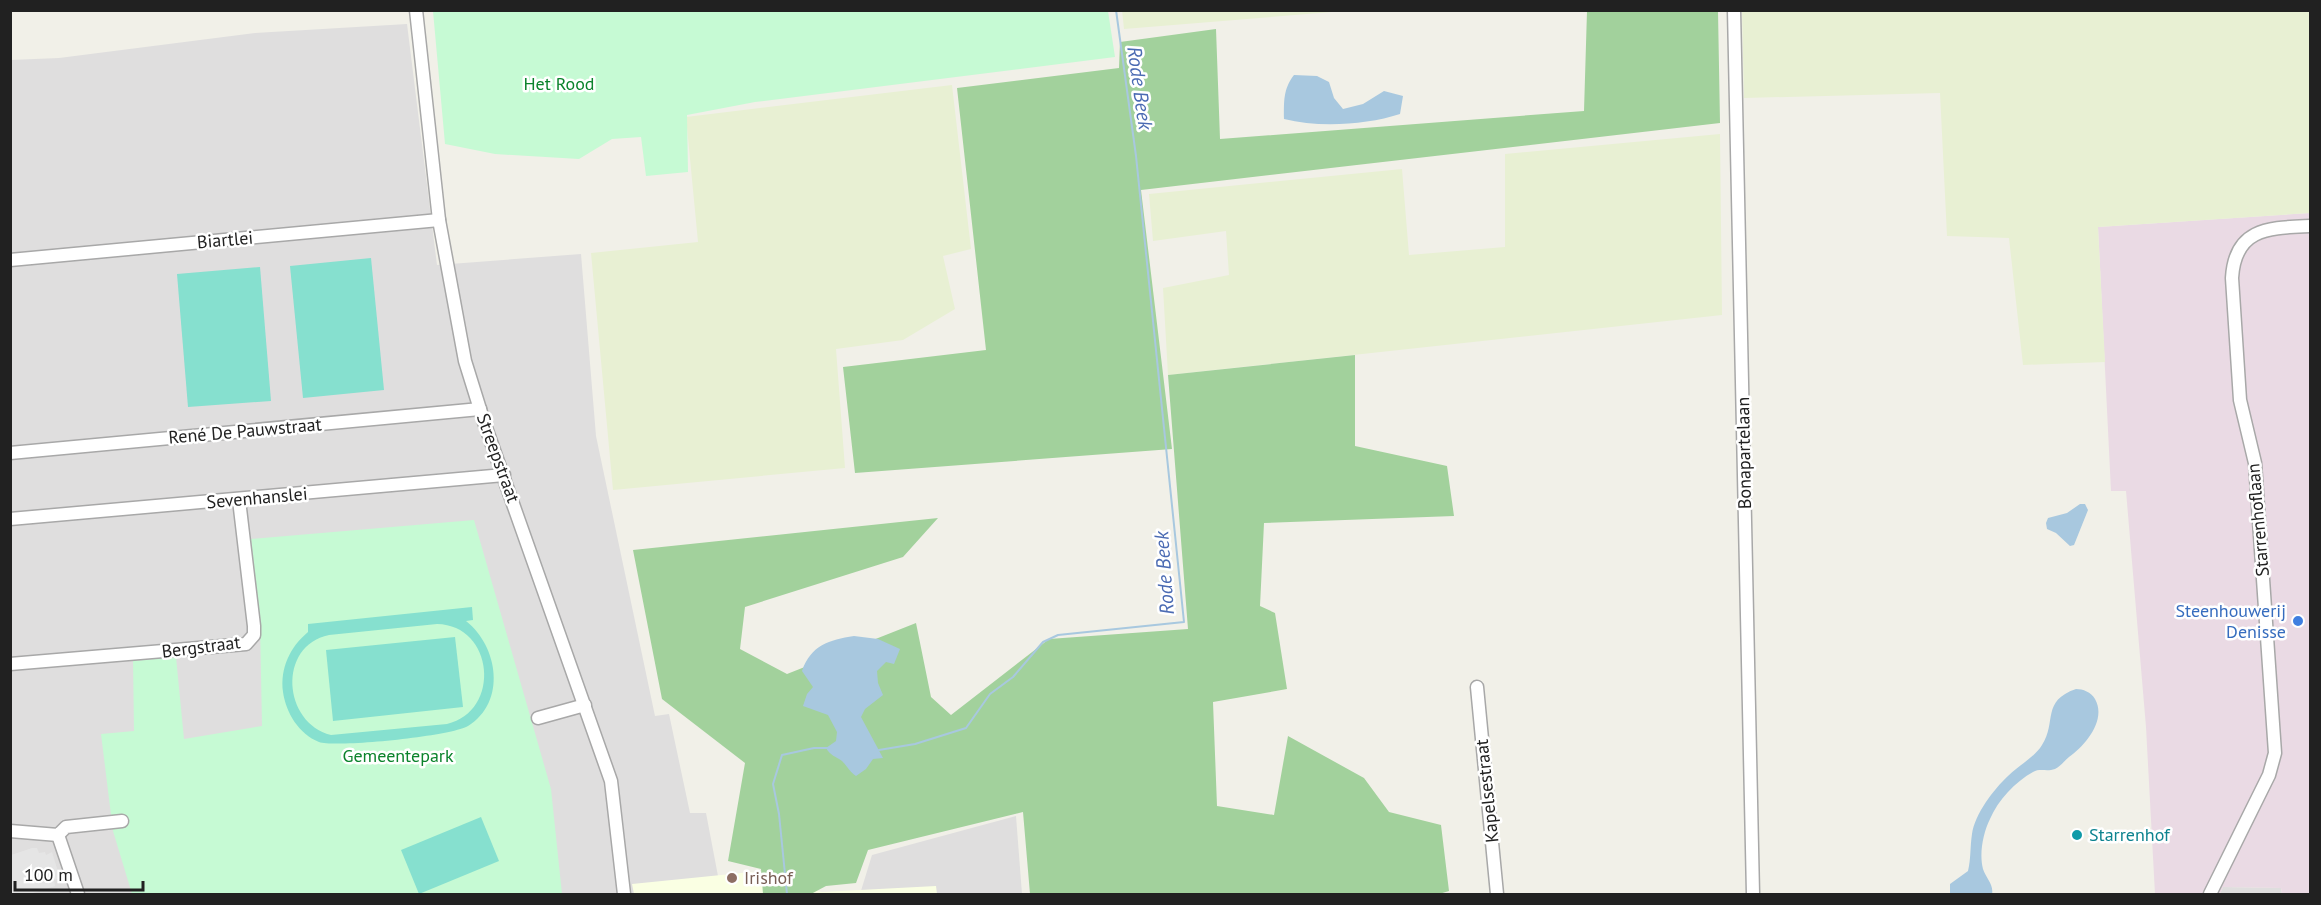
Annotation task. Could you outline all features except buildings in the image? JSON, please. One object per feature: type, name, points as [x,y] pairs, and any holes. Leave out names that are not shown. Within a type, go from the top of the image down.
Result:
[{"type":"street","name":"Streepstraat","points":[[416,10],[439,220],[465,361],[611,781],[624,894]]},
{"type":"street","name":"Bonapartelaan","points":[[1734,10],[1754,894]]},
{"type":"street","name":"Biartlei","points":[[10,260],[439,220]]},
{"type":"street","name":"Starrenhoflaan","points":[[2211,894],[2269,775],[2275,753],[2255,463],[2240,400],[2232,278],[2233,261],[2246,240],[2256,232],[2310,226]]},
{"type":"street","name":"René De Pauwstraat","points":[[10,453],[480,409]]},
{"type":"street","name":"Sevenhanslei","points":[[10,519],[504,475]]},
{"type":"street","name":"Bergstraat","points":[[10,664],[213,648],[241,645],[249,640],[254,634],[254,626],[239,500]]},
{"type":"street","name":"Kapelsestraat","points":[[1477,687],[1497,894]]},
{"type":"street","points":[[538,718],[585,705]]},
{"type":"street","points":[[10,831],[58,835],[66,827],[122,821]]},
{"type":"street","points":[[58,835],[78,894]]},
{"type":"shaded area","points":[[1122,10],[1344,10],[1344,11],[1124,29]]},
{"type":"shaded area","points":[[1742,11],[2310,11],[2310,213],[2098,227],[2105,362],[2023,365],[2009,238],[1947,236],[1940,93],[1744,98]]},
{"type":"shaded area","points":[[407,24],[437,265],[581,254],[596,436],[655,716],[669,714],[690,813],[706,813],[718,876],[750,894],[11,894],[10,60],[59,58],[255,33]]},
{"type":"shaded area","points":[[1294,75],[1317,76],[1329,82],[1334,98],[1343,109],[1363,104],[1384,91],[1403,96],[1400,114],[1372,121],[1342,124],[1312,124],[1284,119],[1286,91]]},
{"type":"shaded area","points":[[952,85],[971,249],[943,256],[955,309],[903,340],[836,349],[845,468],[613,490],[591,253],[698,242],[686,117]]},
{"type":"shaded area","points":[[1720,134],[1722,315],[1168,375],[1163,288],[1229,275],[1226,231],[1153,241],[1149,194],[1402,169],[1409,255],[1505,247],[1505,154]]},
{"type":"shaded area","points":[[2310,213],[2310,894],[2282,894],[2281,888],[2223,887],[2220,894],[2155,894],[2146,727],[2126,491],[2111,491],[2098,227]]},
{"type":"shaded area","points":[[371,258],[384,390],[303,398],[290,266]]},
{"type":"shaded area","points":[[260,267],[271,401],[188,407],[177,274]]},
{"type":"shaded area","points":[[2080,504],[2085,504],[2088,510],[2074,545],[2070,546],[2056,533],[2047,529],[2046,523],[2048,518],[2067,513]]},
{"type":"shaded area","points":[[472,607],[473,620],[466,621],[485,645],[494,674],[489,703],[480,716],[468,726],[458,730],[370,742],[319,742],[305,734],[290,715],[282,683],[291,651],[308,632],[308,624]],"holes":[[[437,624],[456,628],[470,638],[480,653],[484,670],[483,687],[477,703],[465,716],[447,724],[331,735],[315,728],[303,716],[292,685],[294,668],[301,654],[312,642],[329,635]]]},
{"type":"shaded area","points":[[854,636],[878,639],[900,649],[894,664],[886,662],[877,671],[878,683],[883,695],[865,709],[861,717],[883,758],[873,759],[866,769],[856,776],[826,748],[836,741],[837,732],[828,715],[803,706],[807,694],[813,687],[802,671],[810,655],[822,645]]},
{"type":"shaded area","points":[[455,637],[463,707],[333,721],[326,650]]},
{"type":"shaded area","points":[[2076,689],[2087,691],[2095,699],[2098,715],[2093,732],[2082,746],[2055,769],[2036,771],[2026,776],[2008,792],[1993,812],[1982,850],[1983,869],[1991,885],[1992,894],[1950,894],[1950,884],[1968,871],[1974,826],[1986,803],[2012,772],[2039,750],[2049,728],[2054,706],[2065,694]]},
{"type":"shaded area","points":[[1016,816],[1022,894],[860,894],[872,855]]},
{"type":"shaded area","points":[[481,817],[499,861],[419,894],[401,850]]},
{"type":"shaded area","points":[[37,848],[39,853],[45,852],[46,855],[52,852],[60,878],[54,880],[55,886],[30,894],[11,894],[11,855]]},
{"type":"shaded area","name":"Irishof","points":[[751,872],[822,892],[936,886],[937,894],[634,894],[632,884]]},
{"type":"shaded area","points":[[2223,887],[2281,888],[2282,894],[2220,894]]},
{"type":"green space","name":"Het Rood","points":[[433,11],[1108,11],[1115,57],[755,102],[687,115],[688,172],[646,176],[641,137],[612,139],[579,159],[495,154],[445,144]]},
{"type":"green space","points":[[1587,11],[1718,11],[1720,123],[1141,190],[1172,449],[855,473],[843,367],[986,350],[957,88],[1119,68],[1120,42],[1216,29],[1220,139],[1584,111]]},
{"type":"green space","points":[[1355,355],[1355,446],[1447,466],[1454,516],[1264,523],[1260,606],[1275,613],[1287,689],[1213,702],[1217,806],[1274,815],[1288,736],[1364,778],[1389,812],[1441,825],[1449,891],[1439,894],[1030,894],[1023,812],[868,850],[856,883],[826,886],[811,894],[763,894],[761,869],[728,861],[745,763],[662,699],[633,550],[938,518],[903,557],[745,607],[740,649],[787,674],[916,623],[931,697],[951,715],[1049,639],[1188,629],[1168,375]]},
{"type":"green space","name":"Gemeentepark","points":[[474,520],[551,789],[562,894],[132,894],[113,831],[101,734],[134,731],[133,661],[176,657],[184,739],[262,726],[260,624],[251,539]]},
{"type":"waterway","name":"Rode Beek","points":[[879,750],[915,744],[966,728],[990,694],[1013,677],[1043,642],[1058,635],[1184,622],[1136,156],[1116,10]]},
{"type":"waterway","name":"Rode Beek","points":[[787,894],[779,814],[773,784],[782,755],[814,748],[828,748]]},
{"type":"place","name":"Steenhouwerij Denisse","points":[[2298,621]]},
{"type":"place","name":"Starrenhof","points":[[2077,835]]},
{"type":"place","name":"Irishof","points":[[732,878]]}]
